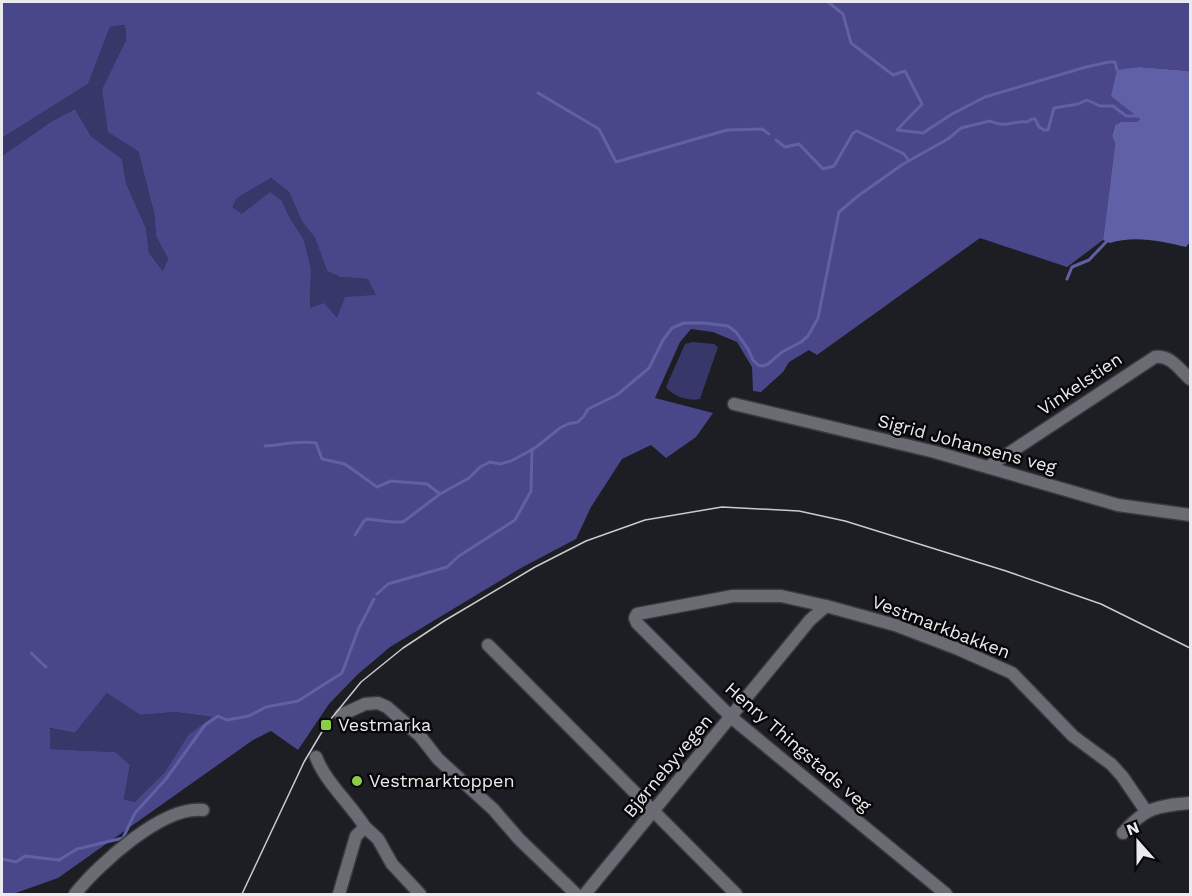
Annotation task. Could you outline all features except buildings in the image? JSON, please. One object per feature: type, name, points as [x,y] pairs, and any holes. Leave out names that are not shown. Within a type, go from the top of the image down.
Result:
[{"type":"street","name":"Vinkelstien","points":[[988,467],[1155,357],[1161,356],[1171,360],[1191,379]]},
{"type":"street","name":"Sigrid Johansens veg","points":[[734,404],[935,452],[1118,505],[1189,511]]},
{"type":"street","name":"Vestmarkbakken","points":[[635,618],[642,612],[733,596],[781,596],[895,625],[1012,673],[1073,736],[1111,764],[1146,811]]},
{"type":"street","name":"Bjørnebyvegen","points":[[585,894],[732,718],[810,620],[826,606]]},
{"type":"street","name":"Henry Thingstads veg","points":[[635,618],[732,718],[946,894]]},
{"type":"street","points":[[488,645],[736,894]]},
{"type":"street","points":[[341,715],[365,704],[378,703],[387,707],[420,736],[438,759],[493,809],[519,839],[576,894]]},
{"type":"street","points":[[316,757],[330,781],[365,827],[378,839],[392,864],[420,894]]},
{"type":"street","points":[[1123,833],[1146,811],[1191,803]]},
{"type":"street","points":[[75,894],[98,868],[125,845],[185,810],[203,810]]},
{"type":"street","points":[[339,894],[356,836],[365,827]]},
{"type":"shaded area","points":[[2,2],[1190,2],[1190,71],[1140,67],[1138,116],[1140,120],[1115,125],[1112,134],[1115,144],[1103,240],[1067,267],[980,238],[817,355],[809,350],[789,362],[783,372],[761,392],[753,391],[752,367],[737,342],[713,332],[691,329],[680,342],[655,398],[713,413],[696,437],[666,458],[651,445],[622,459],[591,507],[576,539],[521,568],[390,647],[357,675],[329,704],[298,750],[271,731],[253,740],[58,878],[13,894],[2,894],[2,156],[52,121],[75,109],[91,136],[122,159],[126,183],[146,228],[149,253],[163,271],[168,259],[156,236],[154,213],[138,151],[108,132],[102,89],[126,40],[125,25],[110,27],[88,84],[2,138]],"holes":[[[271,178],[289,192],[302,221],[315,238],[327,271],[340,277],[368,279],[376,295],[345,297],[337,318],[324,303],[310,308],[311,269],[304,240],[282,201],[270,192],[242,214],[232,207],[237,198]],[[107,693],[140,715],[175,712],[212,717],[188,735],[165,772],[135,802],[124,799],[130,765],[115,752],[50,749],[50,728],[75,733]]]},
{"type":"shaded area","points":[[125,25],[126,40],[102,89],[138,151],[154,213],[156,236],[168,259],[164,272],[149,253],[146,228],[126,183],[122,159],[91,136],[75,109],[52,121],[2,156],[2,138],[88,84],[110,27]]},
{"type":"shaded area","points":[[1140,67],[1190,71],[1190,242],[1186,247],[1148,240],[1128,239],[1110,243],[1103,240],[1115,144],[1112,135],[1115,125],[1121,122],[1137,122],[1140,119],[1111,96],[1117,70]]},
{"type":"shaded area","points":[[271,178],[289,192],[302,220],[315,238],[327,271],[340,277],[368,279],[377,295],[337,318],[310,308],[311,269],[304,240],[282,201],[242,215],[231,207],[237,198]]},
{"type":"shaded area","points":[[693,342],[714,344],[718,347],[700,399],[696,400],[677,396],[666,387],[685,344]]},
{"type":"shaded area","points":[[107,693],[140,715],[175,712],[212,717],[188,735],[165,772],[136,802],[124,799],[130,765],[114,752],[50,749],[49,728],[75,733]]},
{"type":"waterway","points":[[828,2],[843,14],[851,43],[893,75],[905,71],[922,104],[897,130],[923,133],[952,114],[985,97],[1086,67],[1115,62],[1117,70]]},
{"type":"waterway","points":[[538,93],[599,129],[616,162],[727,130],[762,129],[769,134]]},
{"type":"waterway","points":[[265,446],[297,442],[316,443],[322,459],[345,464],[377,487],[391,481],[427,484],[440,494],[469,478],[480,467],[490,462],[500,464],[511,461],[535,448],[560,428],[578,422],[588,409],[617,395],[649,368],[663,340],[672,328],[684,323],[728,326],[736,332],[753,360],[763,366],[801,342],[808,336],[818,318],[839,212],[903,164],[948,139],[961,128],[990,121],[1005,124],[1035,119],[1039,127],[1048,130],[1054,108],[1087,100],[1100,106],[1113,106],[1126,116],[1138,116]]},
{"type":"waterway","points":[[776,140],[785,147],[799,144],[823,169],[834,166],[853,133],[857,131],[904,154],[909,161]]},
{"type":"waterway","points":[[1067,279],[1072,267],[1089,260],[1107,241]]},
{"type":"waterway","points":[[377,594],[388,584],[447,567],[459,556],[515,520],[531,491],[532,449]]},
{"type":"waterway","points":[[355,535],[367,519],[403,522],[440,494]]},
{"type":"waterway","points":[[2,859],[16,862],[25,856],[59,860],[77,849],[123,838],[135,813],[166,779],[205,725],[218,716],[227,720],[249,716],[266,707],[298,701],[342,673],[358,630],[374,599]]},
{"type":"waterway","points":[[31,653],[46,667]]},
{"type":"tram line","points":[[242,894],[304,762],[326,725],[361,682],[403,648],[535,567],[586,541],[645,520],[722,507],[799,511],[845,521],[1006,571],[1101,604],[1190,648]]},
{"type":"place","name":"Vestmarka","points":[[326,725]]},
{"type":"place","name":"Vestmarktoppen","points":[[357,781]]}]
